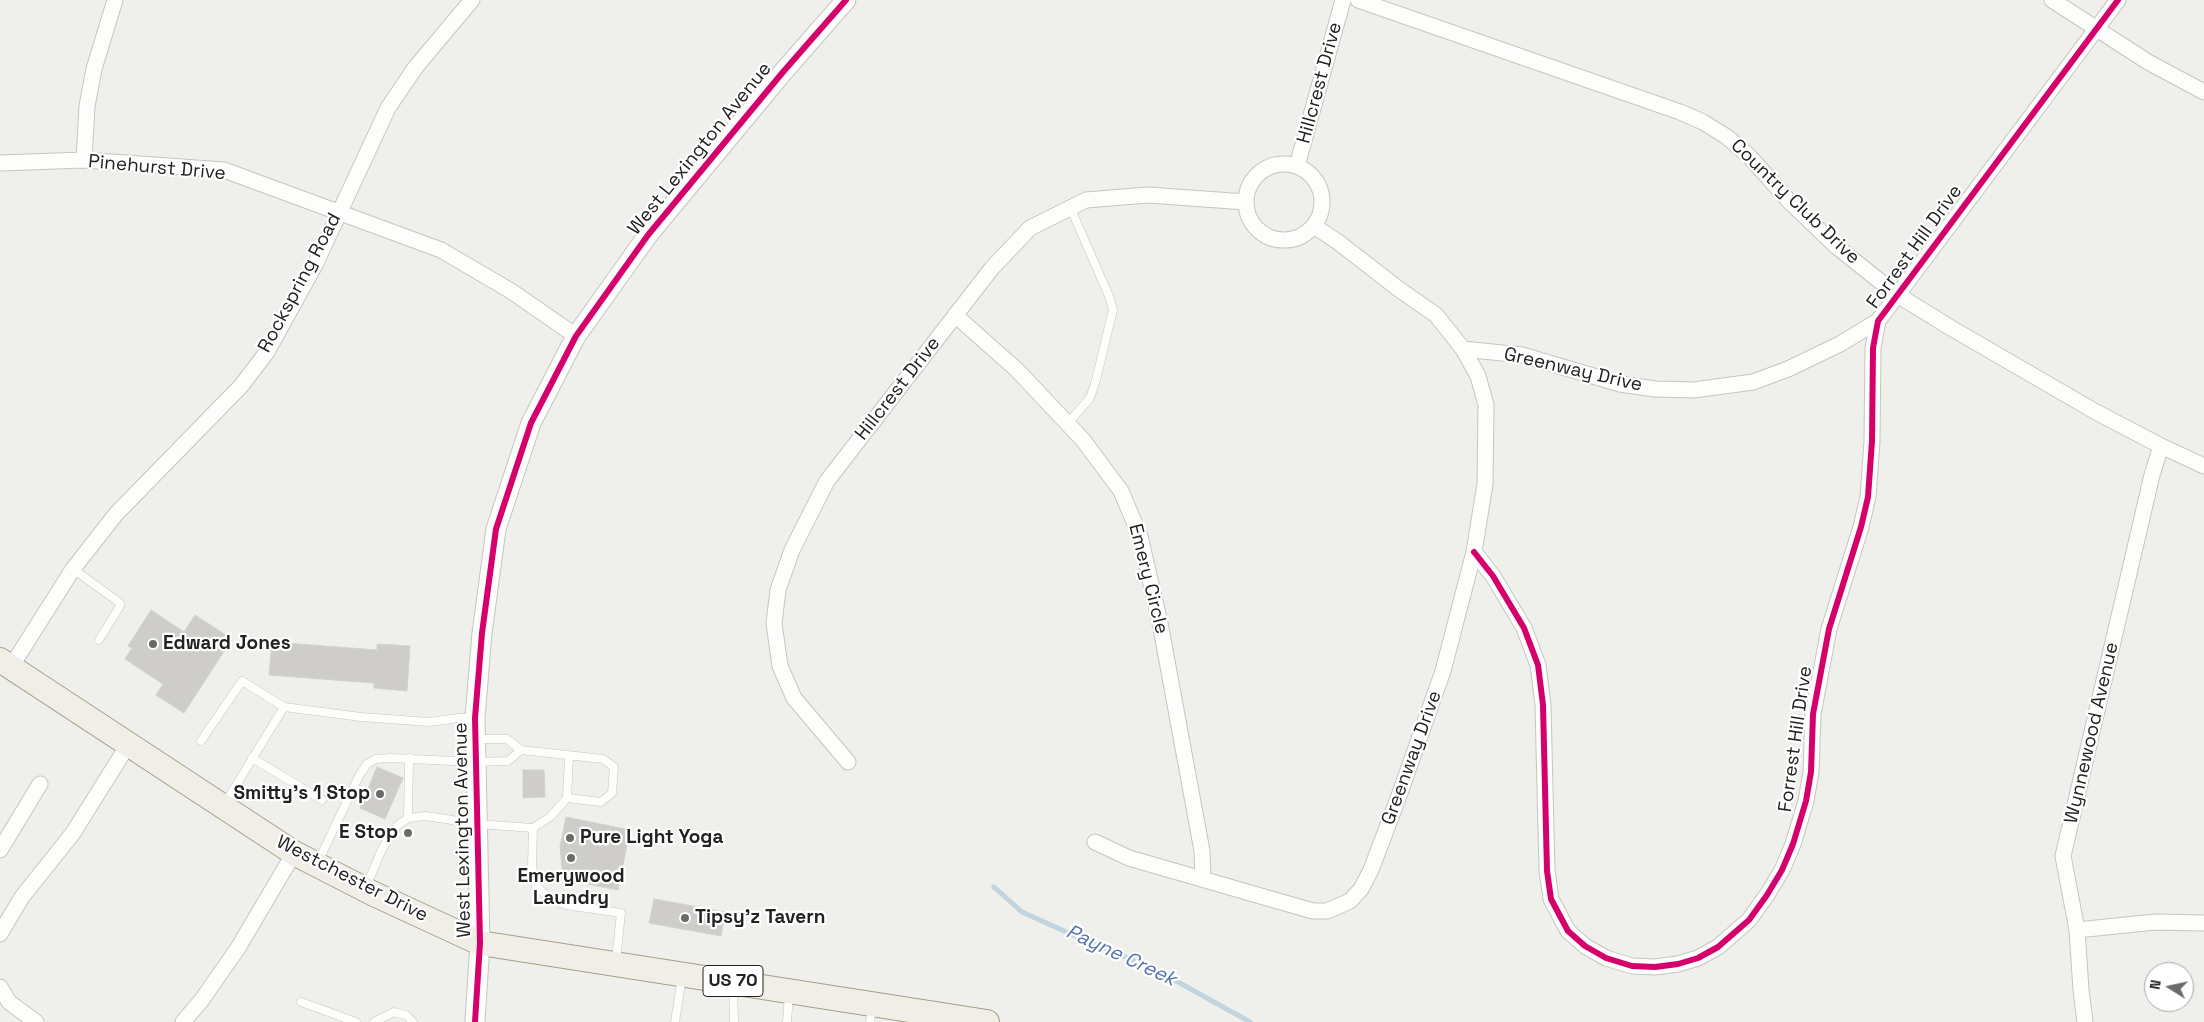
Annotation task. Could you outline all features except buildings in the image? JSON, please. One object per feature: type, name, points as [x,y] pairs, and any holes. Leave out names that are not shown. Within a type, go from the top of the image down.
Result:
[{"type":"main road","name":"Westchester Drive","points":[[6,664],[128,746],[294,853],[365,889],[480,942],[790,990],[881,1012],[987,1022]]},
{"type":"street","points":[[84,160],[87,106],[94,69],[115,0]]},
{"type":"street","name":"Rockspring Road","points":[[6,664],[73,569],[116,514],[241,386],[267,352],[307,280],[388,108],[415,68],[472,0]]},
{"type":"street","name":"West Lexington Avenue","points":[[475,1022],[480,942],[476,718],[482,633],[496,529],[531,423],[576,336],[648,236],[783,72],[846,0]]},
{"type":"street","name":"Hillcrest Drive","points":[[1297,166],[1343,0]]},
{"type":"street","name":"Country Club Drive","points":[[1358,0],[1680,112],[1703,122],[1734,143],[1749,156],[1789,201],[1837,248],[1896,294],[1959,333],[2161,446],[2204,466]]},
{"type":"street","points":[[2052,0],[2148,62],[2204,92]]},
{"type":"street","name":"Forrest Hill Drive","points":[[1474,552],[1493,576],[1524,628],[1538,664],[1543,706],[1547,871],[1551,898],[1568,931],[1585,946],[1606,958],[1632,966],[1678,964],[1698,958],[1718,947],[1749,920],[1772,886],[1793,844],[1806,801],[1811,772],[1813,714],[1829,629],[1861,527],[1868,497],[1872,441],[1874,348],[1878,321],[1896,294],[2098,29],[2118,0]]},
{"type":"street","name":"Pinehurst Drive","points":[[0,163],[84,160],[224,170],[441,250],[511,291],[576,336]]},
{"type":"street","points":[[1273,165],[1297,166],[1308,172],[1316,181],[1321,192],[1320,216],[1314,226],[1304,235],[1291,240],[1278,240],[1265,235],[1255,227],[1248,215],[1246,202],[1254,179],[1262,171],[1273,165]]},
{"type":"street","name":"Hillcrest Drive","points":[[848,762],[794,698],[780,666],[774,623],[778,590],[792,550],[827,481],[992,268],[1030,228],[1086,200],[1148,195],[1246,202]]},
{"type":"street","name":"Greenway Drive","points":[[1095,842],[1129,858],[1313,911],[1327,911],[1350,901],[1361,889],[1400,794],[1443,671],[1474,552],[1485,484],[1486,405],[1478,376],[1463,349],[1436,315],[1314,226]]},
{"type":"street","name":"Emery Circle","points":[[955,315],[1017,370],[1068,424],[1083,440],[1121,491],[1140,536],[1160,623],[1202,851],[1203,878]]},
{"type":"street","name":"Greenway Drive","points":[[1463,349],[1522,355],[1620,384],[1655,389],[1694,390],[1753,382],[1788,369],[1840,344],[1878,321]]},
{"type":"street","name":"Wynnewood Avenue","points":[[2085,1022],[2081,990],[2078,930],[2063,856],[2152,475],[2161,446]]},
{"type":"street","points":[[0,934],[22,897],[73,833],[128,746]]},
{"type":"street","points":[[0,850],[40,784]]},
{"type":"street","points":[[183,1022],[201,1001],[238,948],[294,853]]},
{"type":"street","points":[[2078,930],[2155,922],[2204,923]]},
{"type":"street","points":[[0,987],[9,1002],[36,1022]]},
{"type":"lane","points":[[1068,424],[1090,398],[1113,310],[1109,296],[1070,207]]},
{"type":"lane","points":[[73,569],[120,603],[98,640]]},
{"type":"lane","points":[[201,742],[242,681],[284,707],[361,717],[429,722],[476,718]]},
{"type":"lane","points":[[223,806],[284,707]]},
{"type":"lane","points":[[476,739],[507,739],[521,750],[603,759],[614,767],[612,793],[602,802],[567,798]]},
{"type":"lane","points":[[318,864],[359,776],[367,764],[376,759],[410,758],[476,762],[508,761],[521,750]]},
{"type":"lane","points":[[365,889],[382,850],[397,826],[408,818],[426,816],[478,824],[533,828],[550,817],[567,798],[570,756]]},
{"type":"lane","points":[[252,758],[322,800]]},
{"type":"lane","points":[[408,818],[410,758]]},
{"type":"lane","points":[[533,828],[532,866],[536,886],[550,899],[566,905],[621,914],[616,963]]},
{"type":"lane","points":[[675,1022],[683,973]]},
{"type":"lane","points":[[733,981],[734,1022]]},
{"type":"lane","points":[[787,1022],[790,990]]},
{"type":"lane","points":[[301,1002],[356,1022]]},
{"type":"lane","points":[[374,1022],[394,1012],[406,1015],[413,1022]]},
{"type":"waterway","name":"Payne Creek","points":[[994,887],[1022,912],[1100,947],[1151,967],[1250,1022]]},
{"type":"cycle path","points":[[475,1022],[480,943],[475,718],[482,633],[496,529],[531,423],[576,336],[648,235],[783,72],[846,0]]},
{"type":"cycle path","points":[[1474,552],[1493,576],[1524,628],[1538,665],[1543,705],[1547,871],[1551,899],[1568,931],[1585,946],[1606,958],[1632,966],[1655,967],[1678,964],[1698,958],[1718,947],[1749,920],[1767,895],[1782,870],[1793,844],[1806,801],[1811,772],[1813,714],[1829,629],[1861,527],[1868,497],[1872,441],[1873,348],[1878,321],[2118,0]]},
{"type":"place","name":"Edward Jones","points":[[153,644]]},
{"type":"place","name":"Smitty's 1 Stop","points":[[380,794]]},
{"type":"place","name":"E Stop","points":[[408,833]]},
{"type":"place","name":"Pure Light Yoga","points":[[570,838]]},
{"type":"place","name":"Emerywood Laundry","points":[[571,858]]},
{"type":"place","name":"Tipsy'z Tavern","points":[[685,918]]}]
